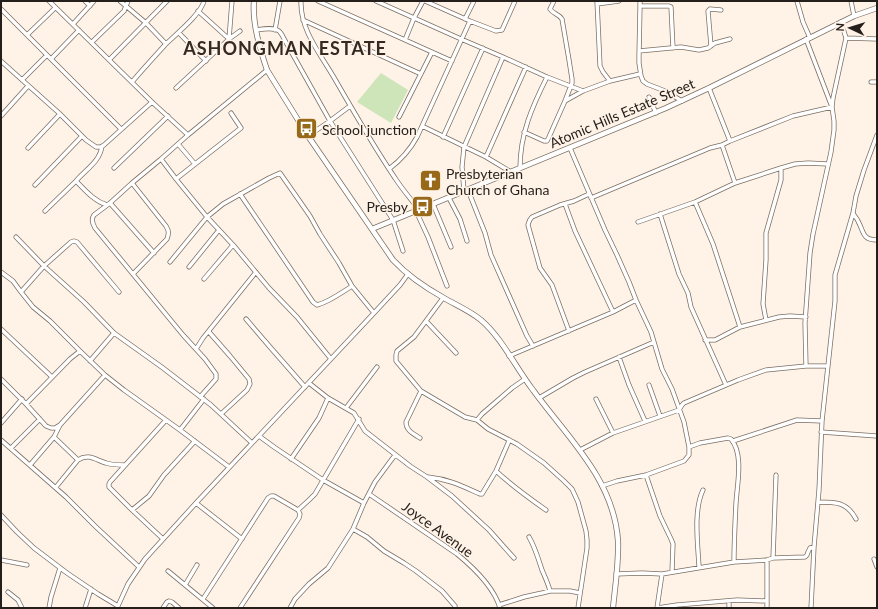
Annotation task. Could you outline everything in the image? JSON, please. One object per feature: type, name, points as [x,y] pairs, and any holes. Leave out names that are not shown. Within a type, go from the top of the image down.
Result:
[{"type":"street","points":[[49,1],[152,102],[188,135]]},
{"type":"street","points":[[85,1],[90,6]]},
{"type":"street","points":[[72,24],[94,1]]},
{"type":"street","points":[[120,1],[146,23],[166,44]]},
{"type":"street","points":[[92,42],[124,10],[128,1]]},
{"type":"street","points":[[110,60],[167,1]]},
{"type":"street","points":[[132,82],[198,11],[204,1]]},
{"type":"street","points":[[229,39],[232,1]]},
{"type":"street","points":[[254,1],[253,14],[256,30],[267,70],[308,136],[393,260],[408,274],[443,298],[480,320],[499,340],[525,379],[591,466],[602,486],[612,512],[617,533],[618,542],[616,574],[612,608]]},
{"type":"street","points":[[275,30],[280,1]]},
{"type":"street","points":[[301,1],[303,20],[310,38],[372,143],[390,169],[394,178],[418,210],[447,286]]},
{"type":"street","points":[[318,1],[452,61]]},
{"type":"street","points":[[376,1],[547,77],[583,91]]},
{"type":"street","points":[[405,40],[414,18],[424,1],[496,31],[502,30],[516,1]]},
{"type":"street","points":[[437,6],[439,1]]},
{"type":"street","points":[[390,169],[412,147],[452,61],[474,1]]},
{"type":"street","points":[[524,132],[547,141],[565,101],[572,79],[562,19],[550,9],[554,1]]},
{"type":"street","points":[[610,81],[600,66],[597,3],[619,1]]},
{"type":"street","points":[[640,1],[640,74],[643,81],[647,84],[665,91],[682,101]]},
{"type":"street","points":[[797,1],[832,107],[834,121],[831,152],[811,246],[805,336],[806,366]]},
{"type":"street","points":[[851,1],[854,16]]},
{"type":"street","points":[[640,6],[671,7],[673,48]]},
{"type":"street","points":[[27,35],[55,8]]},
{"type":"street","name":"Atomic Hills Estate Street","points":[[372,229],[656,113],[841,22],[877,8]]},
{"type":"street","points":[[1,9],[121,128]]},
{"type":"street","points":[[710,46],[708,11],[710,9],[721,10]]},
{"type":"street","points":[[198,11],[229,39]]},
{"type":"street","points":[[303,20],[420,74]]},
{"type":"street","points":[[832,107],[846,38],[841,22]]},
{"type":"street","points":[[256,30],[271,29],[279,31],[283,37],[330,121],[393,220],[403,251]]},
{"type":"street","points":[[50,59],[79,30]]},
{"type":"street","points":[[176,88],[229,39],[240,31]]},
{"type":"street","points":[[178,33],[206,61]]},
{"type":"street","points":[[846,38],[877,39]]},
{"type":"street","points":[[639,51],[681,47],[699,50],[708,48],[714,43],[730,39]]},
{"type":"street","points":[[443,137],[483,48]]},
{"type":"street","points":[[399,117],[432,52]]},
{"type":"street","points":[[22,80],[47,55]]},
{"type":"street","points":[[504,57],[464,147],[462,167],[466,191],[485,233],[491,256],[527,336],[533,346]]},
{"type":"street","points":[[1,61],[60,114],[86,140],[96,147],[102,146],[152,102]]},
{"type":"street","points":[[486,157],[526,67]]},
{"type":"street","points":[[180,430],[217,376],[93,225],[92,219],[94,214],[108,204],[188,135],[267,70]]},
{"type":"street","points":[[565,101],[583,91],[610,81],[640,74]]},
{"type":"street","points":[[520,168],[524,132],[535,102],[547,77]]},
{"type":"street","points":[[871,82],[877,82]]},
{"type":"street","points":[[1,115],[28,86]]},
{"type":"street","points":[[709,88],[730,141]]},
{"type":"street","points":[[649,97],[656,113]]},
{"type":"street","points":[[308,136],[350,106]]},
{"type":"street","points":[[591,198],[710,148],[722,145],[793,116],[832,107]]},
{"type":"street","points":[[28,148],[60,114]]},
{"type":"street","points":[[176,179],[241,128],[231,114]]},
{"type":"street","points":[[114,168],[168,116]]},
{"type":"street","points":[[422,126],[486,157],[511,172]]},
{"type":"street","points":[[811,608],[821,432],[835,301],[835,275],[853,213],[856,196],[877,135]]},
{"type":"street","points":[[35,185],[82,136]]},
{"type":"street","points":[[178,144],[196,164]]},
{"type":"street","points":[[722,145],[736,184]]},
{"type":"street","points":[[45,211],[96,161],[100,156],[102,146]]},
{"type":"street","points":[[570,148],[636,300],[648,323],[662,369],[672,389],[684,422],[689,448],[689,455],[684,461],[646,475],[616,481],[602,486]]},
{"type":"street","points":[[161,159],[207,217],[220,230],[269,288],[297,317],[331,359]]},
{"type":"street","points":[[638,222],[695,202],[736,184],[781,168],[795,164],[828,164]]},
{"type":"street","points":[[766,320],[763,304],[766,233],[781,180],[781,168]]},
{"type":"street","points":[[170,262],[207,217],[223,204],[280,173],[310,216],[352,286],[374,313]]},
{"type":"street","points":[[76,181],[100,203],[108,204],[154,253]]},
{"type":"street","points":[[132,183],[169,230],[167,239],[134,274]]},
{"type":"street","points":[[240,194],[313,302],[317,305],[321,304],[352,286]]},
{"type":"street","points":[[569,331],[552,285],[540,268],[528,225],[530,219],[560,205],[574,202],[589,194]]},
{"type":"street","points":[[449,198],[460,220],[467,241]]},
{"type":"street","points":[[695,202],[713,244],[740,327]]},
{"type":"street","points":[[433,204],[451,247]]},
{"type":"street","points":[[565,204],[575,231],[613,312]]},
{"type":"street","points":[[853,213],[865,236],[872,240],[877,240]]},
{"type":"street","points":[[660,214],[679,274],[688,293],[691,307],[726,385]]},
{"type":"street","points":[[189,267],[220,230]]},
{"type":"street","points":[[16,237],[114,333],[202,398],[252,443]]},
{"type":"street","points":[[21,292],[44,266],[74,241],[77,242],[119,292]]},
{"type":"street","points":[[204,279],[233,245]]},
{"type":"street","points":[[1,272],[13,281],[33,307],[50,321],[105,375],[229,467]]},
{"type":"street","points":[[196,349],[256,272]]},
{"type":"street","points":[[1,515],[34,548],[60,568],[118,607],[123,594],[139,567],[163,539],[400,285],[408,274]]},
{"type":"street","points":[[443,298],[414,337],[397,351],[396,361],[421,391],[465,417],[477,420],[488,429],[517,444],[544,463],[568,485],[578,502],[587,540],[578,608]]},
{"type":"street","points":[[509,356],[613,312],[636,300]]},
{"type":"street","points":[[705,340],[715,340],[740,327],[779,317],[806,317]]},
{"type":"street","points":[[246,319],[305,387]]},
{"type":"street","points":[[426,321],[456,353]]},
{"type":"street","points":[[1,329],[52,377]]},
{"type":"street","points":[[209,332],[249,379],[250,384],[247,390],[221,414]]},
{"type":"street","points":[[90,361],[114,333]]},
{"type":"street","points":[[709,349],[715,340]]},
{"type":"street","points":[[539,398],[573,378],[654,342]]},
{"type":"street","points":[[26,404],[80,351]]},
{"type":"street","points":[[619,357],[629,385],[645,421]]},
{"type":"street","points":[[580,450],[613,433],[679,410],[684,403],[766,370],[806,366],[827,366]]},
{"type":"street","points":[[346,408],[377,367]]},
{"type":"street","points":[[30,465],[54,437],[60,425],[105,375]]},
{"type":"street","points":[[477,420],[512,388],[525,379]]},
{"type":"street","points":[[2,382],[22,399],[46,426],[55,428],[60,425]]},
{"type":"street","points":[[309,383],[328,398],[354,413],[365,431],[461,504],[489,530],[514,558]]},
{"type":"street","points":[[649,385],[660,416]]},
{"type":"street","points":[[420,438],[409,431],[406,426],[406,422],[421,391]]},
{"type":"street","points":[[291,458],[319,418],[328,398]]},
{"type":"street","points":[[1,423],[22,399]]},
{"type":"street","points":[[596,399],[613,433]]},
{"type":"street","points":[[11,448],[40,419]]},
{"type":"street","points":[[163,539],[109,487],[109,484],[166,420]]},
{"type":"street","points":[[298,510],[312,498],[359,420]]},
{"type":"street","points":[[733,441],[797,420],[822,421]]},
{"type":"street","points":[[821,432],[877,436]]},
{"type":"street","points":[[259,436],[323,480],[364,503]]},
{"type":"street","points":[[54,437],[78,460]]},
{"type":"street","points":[[689,448],[700,443],[726,438],[730,438],[733,441],[737,453],[738,467],[734,562]]},
{"type":"street","points":[[1,440],[66,497],[139,567]]},
{"type":"street","points":[[132,510],[149,496],[164,475],[195,441]]},
{"type":"street","points":[[427,477],[460,484],[480,494],[483,492],[496,471],[509,441]]},
{"type":"street","points":[[290,608],[298,595],[308,584],[328,568],[353,529],[375,482],[395,455]]},
{"type":"street","points":[[56,488],[81,458],[89,456],[107,463],[125,465]]},
{"type":"street","points":[[496,471],[512,486],[546,510]]},
{"type":"street","points":[[646,475],[660,516],[673,544],[672,572]]},
{"type":"street","points":[[772,558],[776,475]]},
{"type":"street","points":[[699,567],[697,513],[699,500],[703,490]]},
{"type":"street","name":"Joyce Avenue","points":[[369,494],[458,554],[490,588],[500,606]]},
{"type":"street","points":[[203,599],[270,496],[274,496],[298,510],[300,514],[299,518],[240,608]]},
{"type":"street","points":[[818,502],[841,504],[849,509],[856,520]]},
{"type":"street","points":[[196,503],[242,539]]},
{"type":"street","points":[[353,529],[416,571],[442,591],[455,606]]},
{"type":"street","points":[[530,537],[550,591]]},
{"type":"street","points":[[616,574],[662,574],[734,562],[767,560],[772,558],[805,557],[810,548],[814,547]]},
{"type":"street","points":[[874,559],[877,567]]},
{"type":"street","points":[[1,560],[27,565]]},
{"type":"street","points":[[767,560],[767,608]]},
{"type":"street","points":[[185,585],[197,565]]},
{"type":"street","points":[[49,608],[60,568]]},
{"type":"street","points":[[168,570],[213,608]]},
{"type":"street","points":[[662,574],[658,608],[744,599],[767,601]]},
{"type":"street","points":[[85,608],[91,589]]},
{"type":"street","points":[[500,606],[524,597],[550,591],[570,591],[580,593]]},
{"type":"street","points":[[8,592],[18,600],[22,608]]},
{"type":"street","points":[[163,608],[169,601],[179,608]]},
{"type":"street","points":[[729,601],[729,608]]},
{"type":"green space","points":[[381,73],[408,90],[391,123],[357,102]]},
{"type":"place","name":"School junction","points":[[307,129]]},
{"type":"place","name":"Presbyterian Church of Ghana","points":[[431,181]]},
{"type":"place","name":"Presby","points":[[423,206]]},
{"type":"district","name":"ASHONGMAN ESTATE","points":[[285,48]]}]
